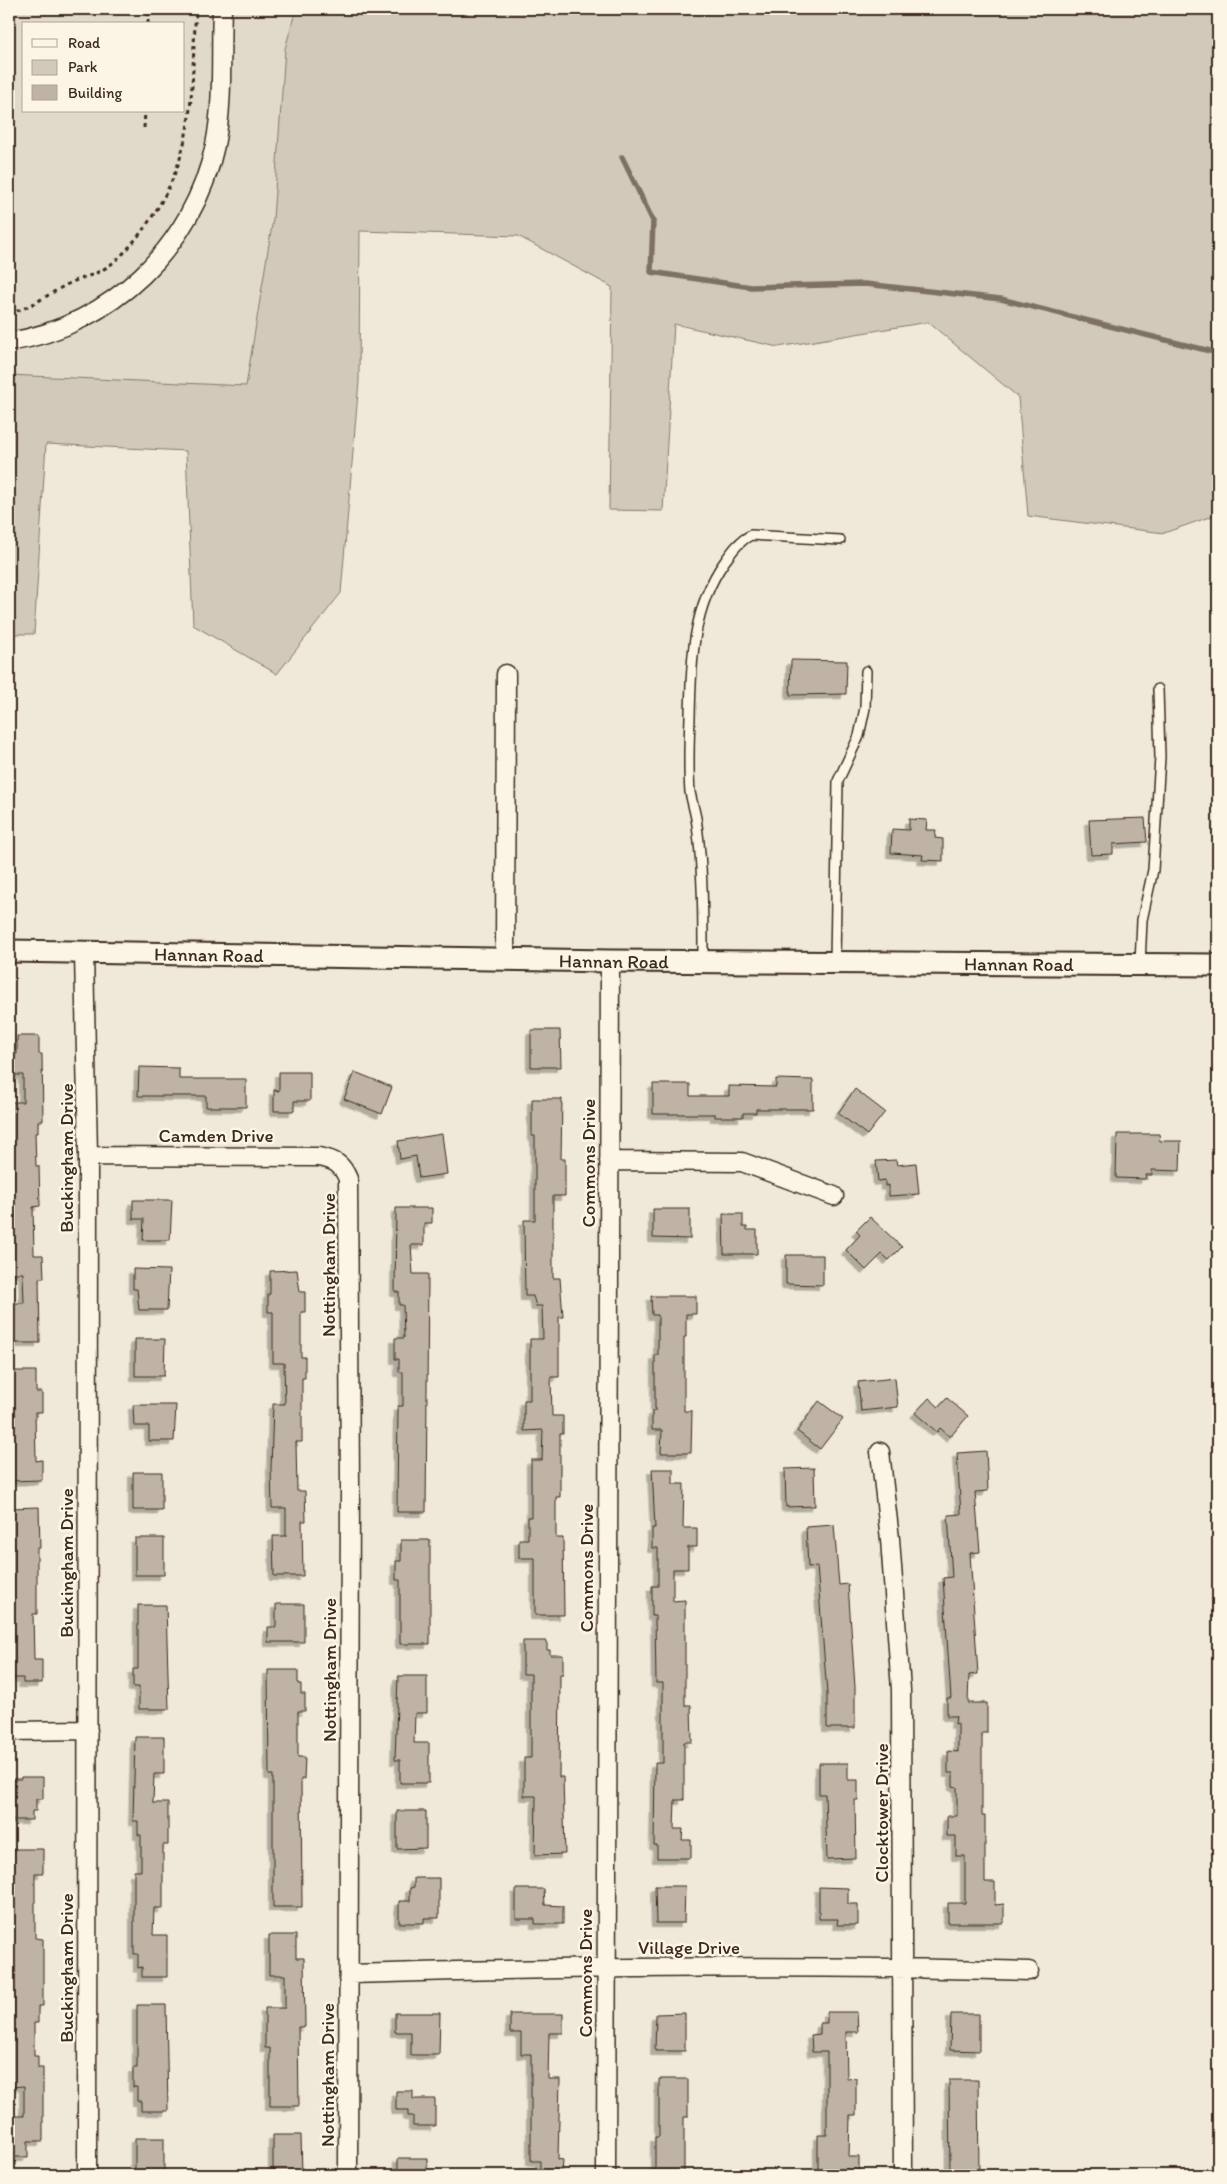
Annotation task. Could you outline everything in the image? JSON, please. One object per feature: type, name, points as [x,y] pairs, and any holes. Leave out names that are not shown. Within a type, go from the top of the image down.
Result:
[{"type":"street","points":[[9,342],[60,329],[100,309],[142,276],[163,253],[182,227],[206,176],[217,135],[222,9]]},
{"type":"street","points":[[505,958],[506,674]]},
{"type":"street","name":"Hannan Road","points":[[9,951],[610,961],[1218,965]]},
{"type":"street","name":"Buckingham Drive","points":[[84,952],[88,1156],[86,2175]]},
{"type":"street","name":"Commons Drive","points":[[606,2175],[610,961]]},
{"type":"street","name":"Camden Drive","points":[[88,1156],[310,1157],[331,1160],[342,1166]]},
{"type":"street","points":[[609,1160],[742,1162],[834,1196]]},
{"type":"street","name":"Nottingham Drive","points":[[342,1166],[348,1179],[349,1189],[348,2175]]},
{"type":"street","name":"Clocktower Drive","points":[[880,1452],[890,1539],[901,1690],[903,2175]]},
{"type":"street","points":[[9,1731],[88,1730]]},
{"type":"street","name":"Village Drive","points":[[349,1974],[606,1968],[901,1968],[1029,1971]]},
{"type":"lane","points":[[703,961],[697,824],[690,794],[689,770],[691,671],[696,630],[705,595],[716,574],[732,551],[741,540],[751,535],[840,540]]},
{"type":"lane","points":[[835,962],[838,781],[859,736],[865,708],[866,671]]},
{"type":"lane","points":[[1140,964],[1142,920],[1153,870],[1160,757],[1158,689]]},
{"type":"path","points":[[148,9],[148,22]]},
{"type":"path","points":[[9,313],[19,311],[69,284],[103,270],[126,250],[165,198],[181,158],[188,129],[196,9]]},
{"type":"path","points":[[144,128],[145,112]]},
{"type":"shaded area","points":[[9,9],[1218,9],[292,161],[282,409],[9,400]]},
{"type":"green space","points":[[296,9],[1218,9],[1218,514],[1164,533],[1028,516],[1018,397],[928,322],[778,347],[674,324],[663,511],[609,510],[612,287],[518,236],[360,231],[359,381],[341,593],[277,674],[193,625],[186,451],[46,444],[34,634],[9,634],[9,375],[246,386],[273,219],[285,49]]},
{"type":"building","points":[[791,660],[847,661],[846,694],[790,695]]},
{"type":"building","points":[[1145,818],[1147,842],[1113,844],[1113,854],[1091,855],[1089,820]]},
{"type":"building","points":[[909,819],[927,820],[926,830],[936,830],[935,838],[943,839],[943,861],[922,860],[923,855],[891,853],[892,829],[909,830]]},
{"type":"building","points":[[531,1030],[560,1030],[561,1067],[531,1067]]},
{"type":"building","points":[[17,1036],[39,1036],[39,1054],[42,1054],[43,1121],[38,1121],[38,1133],[35,1133],[36,1166],[39,1166],[40,1206],[33,1207],[34,1255],[43,1255],[44,1278],[39,1278],[40,1343],[11,1343],[10,1303],[24,1303],[23,1273],[10,1273],[9,1102],[23,1102],[23,1075],[9,1075],[9,1054],[17,1054]]},
{"type":"building","points":[[139,1067],[179,1068],[179,1079],[246,1079],[246,1107],[206,1107],[206,1096],[138,1096]]},
{"type":"building","points":[[279,1072],[310,1072],[310,1101],[294,1101],[294,1111],[274,1111],[274,1090],[279,1091]]},
{"type":"building","points":[[355,1072],[392,1087],[382,1114],[344,1099]]},
{"type":"building","points":[[776,1079],[813,1080],[813,1109],[756,1109],[756,1113],[743,1113],[743,1117],[715,1117],[715,1114],[653,1114],[653,1084],[690,1084],[690,1096],[729,1096],[729,1086],[776,1087]]},
{"type":"building","points":[[855,1089],[885,1112],[867,1135],[838,1113]]},
{"type":"building","points":[[532,1099],[562,1099],[561,1159],[565,1159],[565,1196],[553,1196],[553,1278],[560,1278],[563,1317],[559,1317],[559,1377],[551,1377],[552,1416],[563,1416],[563,1434],[560,1434],[560,1497],[556,1497],[556,1538],[563,1538],[564,1615],[535,1615],[535,1558],[519,1558],[519,1539],[528,1539],[528,1517],[531,1517],[531,1460],[542,1460],[543,1430],[524,1431],[524,1400],[530,1400],[530,1339],[543,1339],[542,1306],[536,1306],[533,1296],[525,1296],[524,1220],[535,1220],[535,1136],[532,1136]]},
{"type":"building","points":[[442,1134],[447,1174],[419,1178],[416,1156],[400,1159],[398,1141]]},
{"type":"building","points":[[1117,1134],[1159,1134],[1160,1141],[1181,1141],[1180,1171],[1152,1170],[1152,1175],[1146,1175],[1145,1179],[1116,1178]]},
{"type":"building","points":[[896,1160],[897,1165],[916,1163],[919,1194],[889,1196],[889,1185],[885,1186],[885,1180],[878,1181],[876,1161]]},
{"type":"building","points":[[133,1200],[172,1200],[170,1240],[143,1240],[144,1219],[133,1219]]},
{"type":"building","points":[[396,1208],[432,1208],[432,1223],[424,1223],[424,1245],[411,1245],[413,1274],[428,1274],[426,1512],[397,1512],[398,1406],[403,1406],[403,1372],[399,1372],[399,1359],[395,1359],[395,1338],[404,1338],[403,1305],[399,1305],[399,1292],[395,1292]]},
{"type":"building","points":[[653,1209],[690,1209],[690,1239],[653,1238]]},
{"type":"building","points":[[723,1214],[743,1214],[743,1227],[747,1227],[747,1230],[757,1230],[757,1254],[724,1254]]},
{"type":"building","points":[[870,1217],[902,1247],[889,1260],[882,1254],[866,1270],[846,1250],[860,1235],[856,1231]]},
{"type":"building","points":[[786,1255],[823,1255],[823,1285],[786,1284]]},
{"type":"building","points":[[133,1269],[169,1270],[167,1310],[139,1310],[137,1289],[133,1289]]},
{"type":"building","points":[[297,1270],[300,1292],[305,1292],[305,1312],[301,1312],[301,1357],[305,1357],[305,1378],[302,1378],[302,1442],[296,1442],[297,1491],[305,1491],[306,1521],[302,1521],[303,1576],[274,1576],[273,1536],[286,1536],[286,1508],[272,1508],[273,1404],[285,1404],[284,1363],[273,1363],[273,1312],[268,1312],[268,1294],[270,1294],[270,1271]]},
{"type":"building","points":[[651,1296],[696,1296],[696,1314],[686,1314],[686,1337],[684,1337],[684,1411],[692,1411],[691,1453],[661,1453],[662,1430],[652,1430],[652,1411],[655,1411],[655,1355],[658,1355],[658,1315],[652,1315]]},
{"type":"building","points":[[135,1339],[165,1339],[164,1376],[135,1376]]},
{"type":"building","points":[[9,1371],[36,1371],[36,1392],[42,1392],[42,1412],[35,1412],[36,1461],[42,1460],[42,1480],[9,1481]]},
{"type":"building","points":[[895,1378],[898,1407],[861,1411],[858,1382]]},
{"type":"building","points":[[929,1398],[939,1407],[947,1398],[968,1416],[950,1437],[940,1428],[937,1432],[915,1413]]},
{"type":"building","points":[[819,1401],[843,1419],[820,1449],[797,1431]]},
{"type":"building","points":[[133,1405],[176,1405],[174,1441],[149,1441],[149,1426],[134,1426]]},
{"type":"building","points":[[986,1451],[988,1491],[975,1492],[980,1552],[970,1553],[978,1674],[969,1675],[968,1703],[987,1703],[987,1733],[982,1733],[982,1816],[985,1816],[985,1882],[995,1882],[995,1905],[1004,1904],[1004,1923],[948,1923],[948,1903],[965,1903],[965,1856],[956,1856],[956,1836],[947,1836],[947,1816],[957,1816],[957,1787],[953,1786],[953,1773],[948,1773],[948,1751],[958,1752],[958,1723],[955,1724],[956,1716],[947,1716],[947,1698],[951,1698],[943,1578],[952,1577],[948,1515],[961,1514],[957,1453]]},
{"type":"building","points":[[814,1468],[815,1506],[786,1507],[785,1469]]},
{"type":"building","points":[[652,1469],[673,1469],[673,1484],[684,1484],[683,1528],[697,1528],[697,1547],[688,1547],[688,1569],[673,1569],[673,1601],[685,1600],[685,1705],[691,1705],[692,1742],[684,1742],[684,1800],[675,1800],[674,1829],[683,1829],[682,1840],[691,1840],[691,1858],[657,1858],[657,1845],[654,1845],[655,1763],[663,1763],[663,1683],[656,1683],[655,1616],[652,1616],[652,1586],[658,1586],[658,1548],[652,1548],[652,1528],[655,1528]]},
{"type":"building","points":[[133,1472],[162,1472],[162,1510],[133,1510]]},
{"type":"building","points":[[39,1507],[40,1548],[37,1548],[37,1614],[33,1614],[34,1660],[42,1660],[42,1683],[23,1683],[23,1678],[9,1678],[10,1508]]},
{"type":"building","points":[[834,1525],[839,1585],[848,1584],[855,1687],[855,1728],[827,1728],[827,1693],[817,1566],[808,1567],[806,1527]]},
{"type":"building","points":[[135,1538],[164,1538],[164,1575],[135,1575]]},
{"type":"building","points":[[401,1540],[430,1540],[430,1644],[400,1644],[400,1580],[396,1580],[396,1561],[401,1561]]},
{"type":"building","points":[[276,1604],[304,1604],[304,1642],[268,1642],[268,1627],[276,1627]]},
{"type":"building","points":[[138,1605],[166,1605],[169,1709],[139,1709],[139,1687],[133,1687],[133,1669],[138,1669]]},
{"type":"building","points":[[523,1641],[547,1641],[547,1650],[550,1650],[550,1655],[563,1655],[563,1674],[560,1674],[559,1777],[563,1777],[565,1854],[535,1855],[536,1796],[524,1796],[524,1758],[531,1758],[531,1674],[523,1674]]},
{"type":"building","points":[[268,1670],[298,1670],[298,1684],[301,1684],[301,1694],[305,1694],[305,1711],[298,1711],[298,1757],[305,1757],[304,1779],[301,1779],[302,1907],[273,1907],[273,1775],[269,1775]]},
{"type":"building","points":[[398,1676],[427,1676],[427,1713],[415,1713],[414,1743],[429,1743],[429,1783],[400,1783],[400,1760],[395,1760]]},
{"type":"building","points":[[135,1737],[164,1737],[164,1774],[154,1774],[153,1803],[168,1803],[168,1845],[163,1845],[163,1908],[154,1908],[153,1935],[167,1935],[167,1977],[142,1977],[142,1967],[138,1968],[138,1954],[134,1954],[134,1871],[141,1871],[141,1835],[138,1835],[138,1821],[133,1821]]},
{"type":"building","points":[[819,1763],[848,1763],[848,1780],[858,1780],[858,1800],[855,1800],[856,1858],[827,1859],[825,1794],[819,1794]]},
{"type":"building","points":[[21,1777],[43,1777],[43,1799],[36,1799],[36,1811],[32,1811],[32,1820],[9,1820],[9,1779],[21,1779]]},
{"type":"building","points":[[397,1811],[426,1811],[426,1848],[397,1849]]},
{"type":"building","points":[[9,1849],[43,1849],[43,1873],[35,1873],[35,1938],[43,1939],[43,2006],[38,2006],[38,2023],[34,2023],[34,2056],[38,2056],[38,2068],[43,2068],[43,2141],[28,2141],[28,2157],[9,2157],[9,2116],[24,2116],[24,2086],[9,2087]]},
{"type":"building","points":[[414,1878],[439,1878],[439,1918],[424,1918],[424,1923],[399,1923],[399,1901],[410,1901],[410,1888],[414,1887]]},
{"type":"building","points":[[655,1886],[685,1886],[684,1923],[656,1923]]},
{"type":"building","points":[[819,1887],[848,1888],[848,1904],[858,1904],[858,1925],[837,1925],[838,1919],[819,1919]]},
{"type":"building","points":[[516,1889],[544,1889],[545,1905],[563,1906],[563,1924],[535,1924],[535,1919],[516,1919]]},
{"type":"building","points":[[269,1935],[296,1935],[296,1958],[304,1958],[305,2027],[298,2027],[299,2106],[270,2106],[270,2048],[265,2048],[265,2008],[285,2008],[285,1975],[269,1975]]},
{"type":"building","points":[[137,2005],[166,2005],[168,2111],[141,2111],[141,2101],[137,2101],[137,2087],[133,2087],[133,2068],[137,2068]]},
{"type":"building","points":[[827,2012],[857,2012],[858,2032],[846,2032],[847,2079],[856,2078],[856,2115],[850,2115],[849,2157],[859,2157],[859,2175],[818,2175],[818,2135],[827,2135],[827,2052],[812,2052],[811,2035],[820,2034],[820,2023],[827,2023]]},
{"type":"building","points":[[395,2013],[440,2013],[439,2055],[411,2055],[411,2032],[395,2032]]},
{"type":"building","points":[[685,2013],[685,2051],[655,2051],[656,2014]]},
{"type":"building","points":[[510,2014],[563,2014],[563,2033],[549,2033],[548,2079],[560,2079],[558,2159],[563,2160],[562,2175],[540,2175],[540,2161],[531,2161],[531,2054],[521,2054],[521,2033],[510,2033]]},
{"type":"building","points":[[951,2014],[979,2014],[979,2051],[950,2050]]},
{"type":"building","points":[[659,2079],[688,2079],[688,2117],[684,2117],[684,2174],[655,2174],[655,2137],[659,2137]]},
{"type":"building","points":[[949,2080],[978,2080],[979,2175],[950,2174]]},
{"type":"building","points":[[396,2091],[413,2091],[413,2099],[435,2099],[435,2126],[413,2126],[413,2116],[408,2116],[408,2110],[396,2110]]},
{"type":"building","points":[[273,2135],[301,2135],[302,2175],[273,2175]]},
{"type":"building","points":[[135,2138],[164,2138],[164,2175],[135,2175]]},
{"type":"building","points":[[398,2158],[427,2158],[427,2175],[398,2175]]},
{"type":"waterway","points":[[622,157],[653,221],[651,272],[751,287],[865,284],[1001,299],[1218,353]]}]
